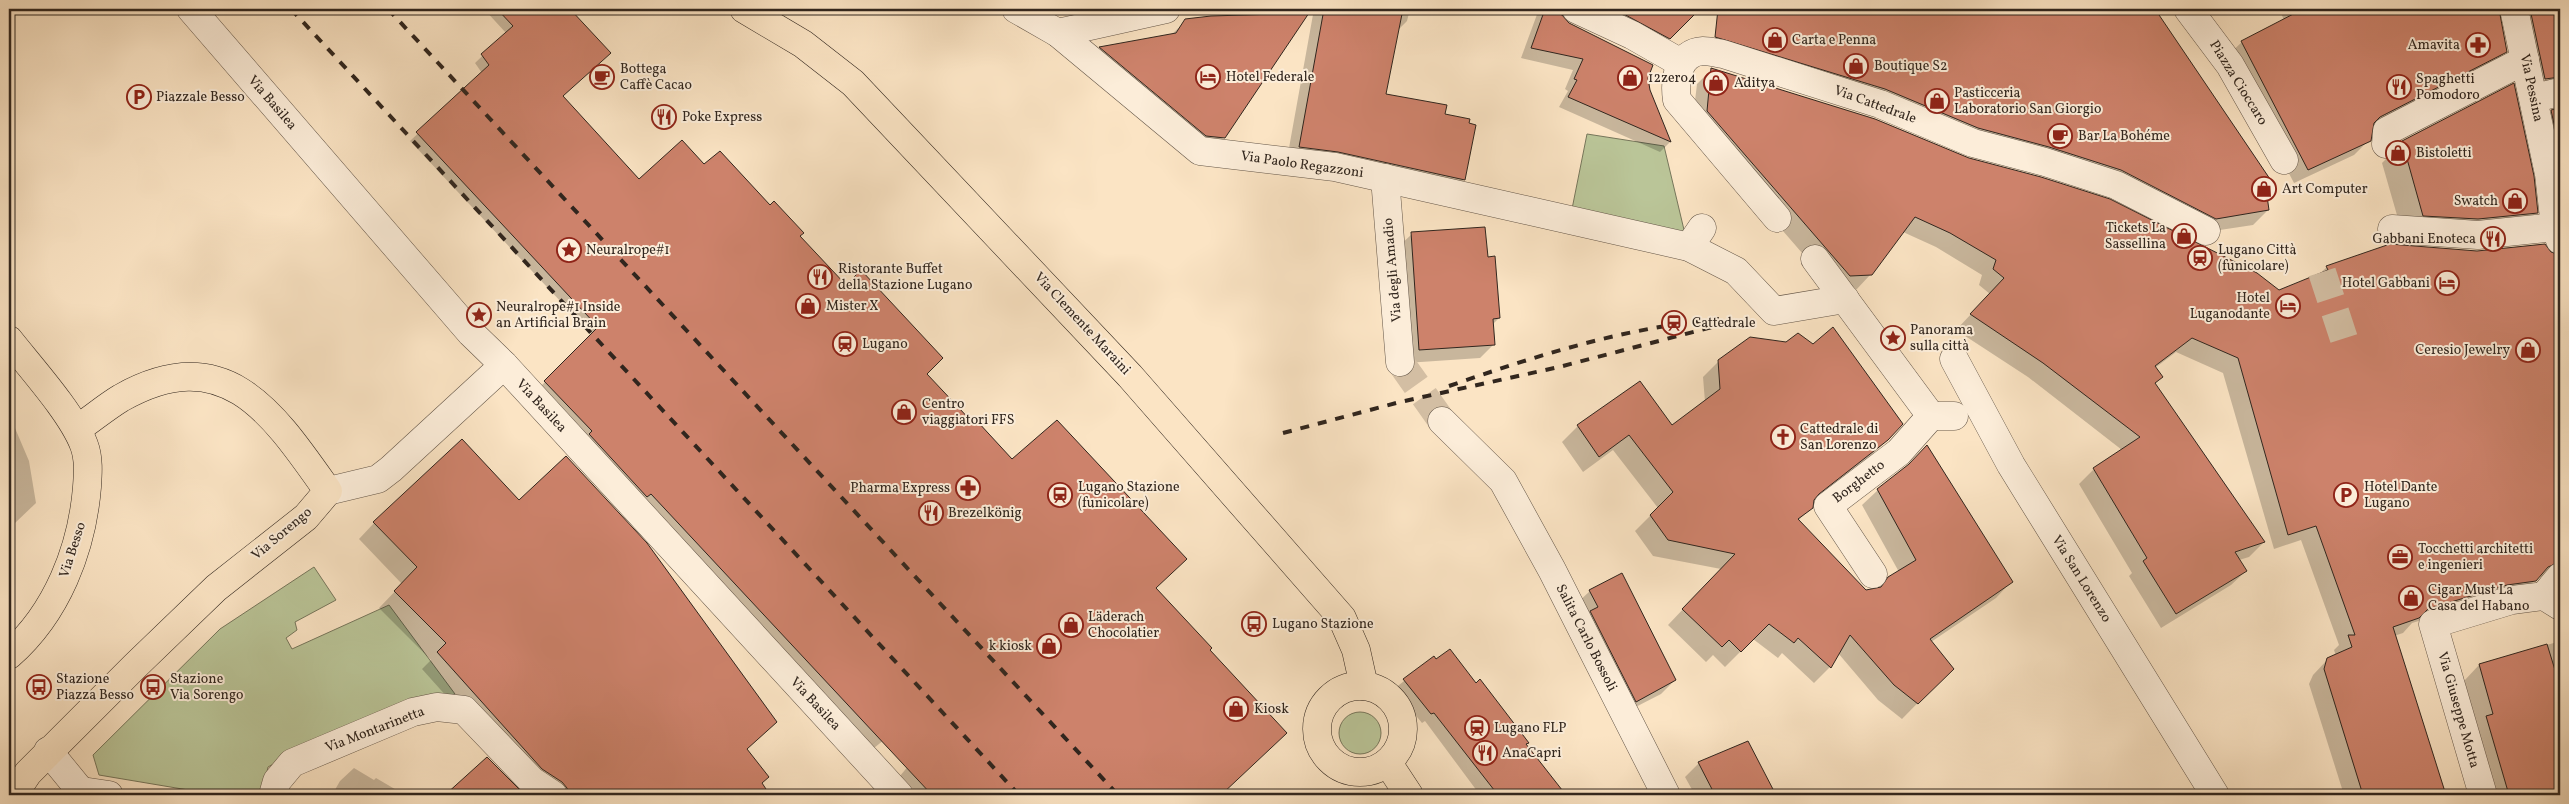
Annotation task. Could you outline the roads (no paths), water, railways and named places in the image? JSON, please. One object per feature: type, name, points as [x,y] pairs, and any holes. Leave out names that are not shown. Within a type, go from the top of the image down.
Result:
[{"type":"main road","name":"Via Clemente Maraini","points":[[744,9],[803,44],[853,83],[1130,376],[1342,618],[1356,650],[1364,686]]},
{"type":"main road","name":"Via Besso","points":[[9,340],[77,429],[87,460],[85,509],[75,550],[62,586],[26,640],[9,655]]},
{"type":"main road","points":[[77,429],[121,398],[154,384],[174,378],[194,376],[217,380],[237,388],[266,409],[293,442],[328,491]]},
{"type":"main road","name":"Via Sorengo","points":[[13,795],[28,773],[48,751],[216,588],[306,517],[328,491]]},
{"type":"main road","points":[[1364,686],[1387,695],[1396,705],[1404,729],[1402,741],[1388,763],[1378,769],[1354,773],[1332,763],[1319,744],[1318,718],[1323,707],[1340,690],[1364,686]]},
{"type":"main road","points":[[1388,763],[1409,795]]},
{"type":"street","name":"Via Basilea","points":[[191,9],[471,333],[504,365],[900,795]]},
{"type":"street","name":"Via Paolo Regazzoni","points":[[1016,9],[1058,33],[1200,151],[1335,167],[1696,238],[1736,271],[1774,311],[1845,299]]},
{"type":"street","points":[[1058,33],[1166,9]]},
{"type":"street","points":[[1576,9],[1632,35],[1681,63],[1674,82],[1677,100],[1740,192],[1777,218]]},
{"type":"street","name":"Piazza Cioccaro","points":[[2188,9],[2230,65],[2284,160]]},
{"type":"street","name":"Via Pessina","points":[[2392,229],[2478,235],[2558,234],[2549,174],[2514,9]]},
{"type":"street","name":"Via Cattedrale","points":[[1681,63],[1692,54],[1703,51],[1723,54],[1880,104],[1973,143],[2045,162],[2116,185],[2206,231]]},
{"type":"street","points":[[2386,144],[2387,131],[2525,60]]},
{"type":"street","points":[[2534,98],[2560,92]]},
{"type":"street","name":"Via degli Amadio","points":[[1385,178],[1400,362]]},
{"type":"street","points":[[1815,260],[1845,299]]},
{"type":"street","name":"Borghetto","points":[[1845,299],[1943,416],[1828,506],[1873,574]]},
{"type":"street","name":"Via San Lorenzo","points":[[1954,359],[2011,465],[2215,795]]},
{"type":"street","points":[[328,491],[354,486],[384,474],[504,365]]},
{"type":"street","name":"Salita Carlo Bossoli","points":[[1442,421],[1503,481],[1552,570],[1666,795]]},
{"type":"street","name":"Via Giuseppe Motta","points":[[2482,795],[2434,624],[2512,600],[2555,593]]},
{"type":"street","name":"Via Montarinetta","points":[[272,795],[277,781],[292,764],[413,712],[437,707],[464,710],[532,781],[553,795]]},
{"type":"street","points":[[48,751],[83,793],[109,795]]},
{"type":"tunnel","points":[[2322,272],[2344,339]]},
{"type":"tunnel","points":[[1400,362],[1442,421]]},
{"type":"railway","points":[[291,9],[1019,795]]},
{"type":"railway","points":[[388,9],[1118,795]]},
{"type":"railway","points":[[1449,386],[1582,344],[1649,329],[1719,319]]},
{"type":"railway","points":[[1283,433],[1400,402],[1559,367],[1720,325]]},
{"type":"place","name":"Carta e Penna","points":[[1775,40]]},
{"type":"place","name":"Amavita","points":[[2478,45]]},
{"type":"place","name":"Boutique S2","points":[[1856,66]]},
{"type":"place","name":"Bottega Caffè Cacao","points":[[602,77]]},
{"type":"place","name":"Hotel Federale","points":[[1208,77]]},
{"type":"place","name":"12zero4","points":[[1630,78]]},
{"type":"place","name":"Aditya","points":[[1716,83]]},
{"type":"place","name":"Spaghetti Pomodoro","points":[[2399,87]]},
{"type":"place","name":"Piazzale Besso","points":[[139,97]]},
{"type":"place","name":"Pasticceria Laboratorio San Giorgio","points":[[1937,101]]},
{"type":"place","name":"Poke Express","points":[[664,117]]},
{"type":"place","name":"Bar La Bohéme","points":[[2060,136]]},
{"type":"place","name":"Bistoletti","points":[[2398,153]]},
{"type":"place","name":"Art Computer","points":[[2264,189]]},
{"type":"place","name":"Swatch","points":[[2515,201]]},
{"type":"place","name":"Tickets La Sassellina","points":[[2184,236]]},
{"type":"place","name":"Gabbani Enoteca","points":[[2493,239]]},
{"type":"place","name":"Neuralrope#1","points":[[569,250]]},
{"type":"place","name":"Lugano Città (funicolare)","points":[[2200,258]]},
{"type":"place","name":"Ristorante Buffet della Stazione Lugano","points":[[820,277]]},
{"type":"place","name":"Hotel Gabbani","points":[[2447,283]]},
{"type":"place","name":"Mister X","points":[[808,306]]},
{"type":"place","name":"Hotel Luganodante","points":[[2288,306]]},
{"type":"place","name":"Neuralrope#1 Inside an Artificial Brain","points":[[479,315]]},
{"type":"place","name":"Cattedrale","points":[[1674,323]]},
{"type":"place","name":"Panorama sulla città","points":[[1893,338]]},
{"type":"place","name":"Lugano","points":[[845,344]]},
{"type":"place","name":"Ceresio Jewelry","points":[[2528,350]]},
{"type":"place","name":"Centro viaggiatori FFS","points":[[904,412]]},
{"type":"place","name":"Cattedrale di San Lorenzo","points":[[1783,437]]},
{"type":"place","name":"Pharma Express","points":[[968,488]]},
{"type":"place","name":"Lugano Stazione (funicolare)","points":[[1060,495]]},
{"type":"place","name":"Hotel Dante Lugano","points":[[2346,495]]},
{"type":"place","name":"Brezelkönig","points":[[931,513]]},
{"type":"place","name":"Tocchetti architetti e ingenieri","points":[[2400,557]]},
{"type":"place","name":"Cigar Must La Casa del Habano","points":[[2411,598]]},
{"type":"place","name":"Lugano Stazione","points":[[1254,624]]},
{"type":"place","name":"Läderach Chocolatier","points":[[1071,625]]},
{"type":"place","name":"k kiosk","points":[[1049,646]]},
{"type":"place","name":"Stazione Piazza Besso","points":[[39,687]]},
{"type":"place","name":"Stazione Via Sorengo","points":[[153,687]]},
{"type":"place","name":"Kiosk","points":[[1236,709]]},
{"type":"place","name":"Lugano FLP","points":[[1477,728]]},
{"type":"place","name":"AnaCapri","points":[[1485,753]]}]
